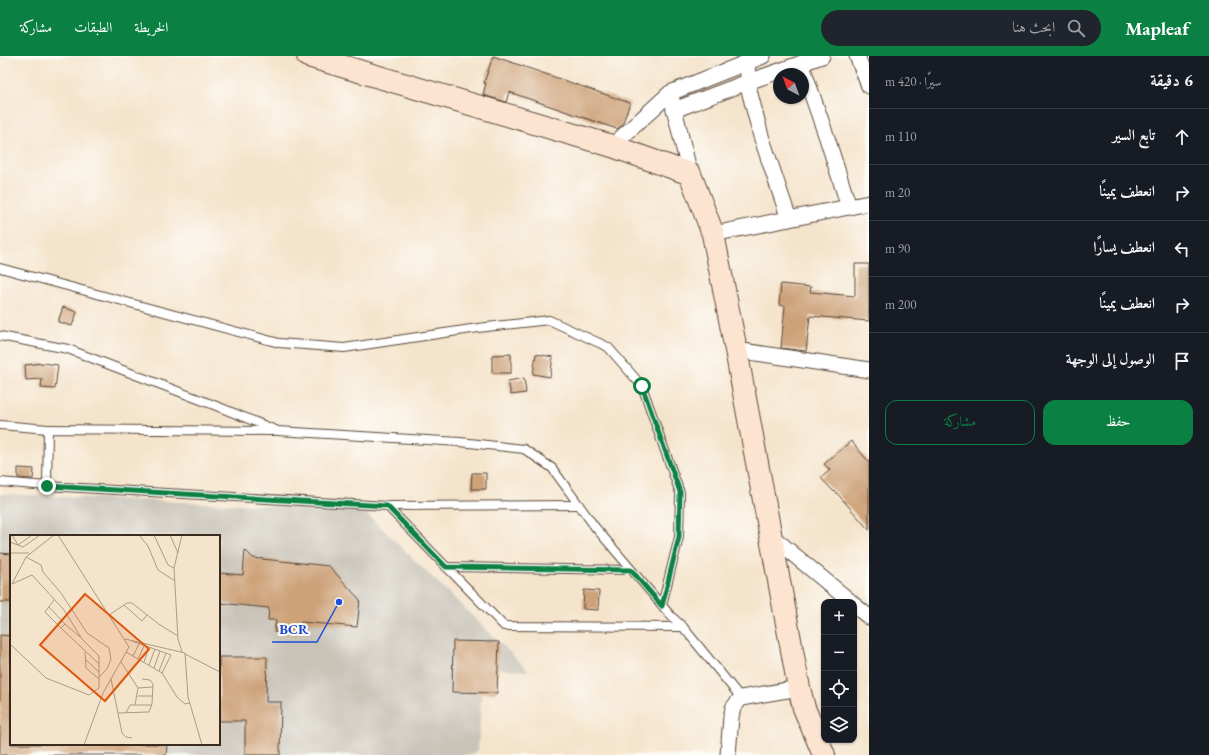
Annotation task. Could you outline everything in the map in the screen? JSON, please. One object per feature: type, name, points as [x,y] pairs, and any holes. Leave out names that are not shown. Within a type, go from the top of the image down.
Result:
[{"type":"street","points":[[612,146],[670,93],[763,56]]},
{"type":"street","points":[[674,110],[822,56]]},
{"type":"street","points":[[857,56],[869,86]]},
{"type":"street","points":[[320,58],[612,146],[690,174]]},
{"type":"street","points":[[747,62],[749,90],[761,136],[789,219]]},
{"type":"street","points":[[801,63],[849,207]]},
{"type":"street","points":[[670,93],[690,174],[713,234],[799,688],[804,708],[824,755]]},
{"type":"street","points":[[713,234],[869,203]]},
{"type":"street","points":[[736,350],[869,370]]},
{"type":"street","points":[[770,535],[846,599]]},
{"type":"street","points":[[857,607],[869,616]]},
{"type":"street","points":[[728,755],[733,708],[741,698],[799,688]]},
{"type":"lane","points":[[0,268],[279,343],[344,348],[478,328],[549,320],[608,348],[642,386],[680,492],[679,537],[662,606]]},
{"type":"lane","points":[[0,336],[68,349],[219,406],[278,431]]},
{"type":"lane","points":[[0,425],[48,429],[278,431],[460,442],[524,449],[552,468],[595,527],[662,606],[683,627],[741,698]]},
{"type":"lane","points":[[47,486],[48,429]]},
{"type":"lane","points":[[0,482],[387,506],[579,505]]},
{"type":"lane","points":[[387,506],[504,626],[683,627]]},
{"type":"lane","points":[[446,567],[631,570]]},
{"type":"shaded area","points":[[0,494],[363,510],[529,671],[483,668],[478,750],[471,755],[0,755]]},
{"type":"building","points":[[493,56],[630,103],[622,125],[617,129],[509,92],[506,102],[483,95],[486,83],[484,83]]},
{"type":"building","points":[[855,264],[869,264],[869,321],[810,316],[806,351],[781,348],[785,306],[779,305],[781,284],[811,287],[810,292],[855,296]]},
{"type":"building","points":[[63,307],[77,312],[72,326],[58,322]]},
{"type":"building","points":[[511,354],[511,373],[492,373],[492,355]]},
{"type":"building","points":[[536,354],[553,357],[550,377],[533,374]]},
{"type":"building","points":[[43,363],[58,365],[55,389],[41,388],[42,379],[26,380],[25,365]]},
{"type":"building","points":[[524,378],[526,393],[511,395],[508,381]]},
{"type":"building","points":[[851,441],[869,462],[869,530],[835,491],[834,492],[821,478],[830,470],[824,464]]},
{"type":"building","points":[[18,468],[34,469],[33,479],[18,478]]},
{"type":"building","points":[[472,473],[486,473],[486,489],[471,489]]},
{"type":"building","points":[[245,550],[253,558],[329,566],[360,600],[357,627],[301,622],[300,635],[274,632],[276,620],[268,620],[269,608],[220,603],[220,573],[243,575]]},
{"type":"building","points":[[0,553],[10,554],[10,602],[0,602]]},
{"type":"building","points":[[584,590],[599,591],[598,610],[583,609]]},
{"type":"building","points":[[0,635],[10,636],[10,745],[167,745],[166,755],[0,755]]},
{"type":"building","points":[[453,641],[499,642],[497,693],[452,692]]},
{"type":"building","points":[[220,657],[267,657],[266,702],[281,702],[280,755],[245,755],[245,721],[220,721]]},
{"type":"place","name":"BCR","points":[[339,602]]},
{"type":"route","points":[[47,486],[387,506],[446,567],[631,570],[662,606],[679,537],[680,492],[642,386]]}]
